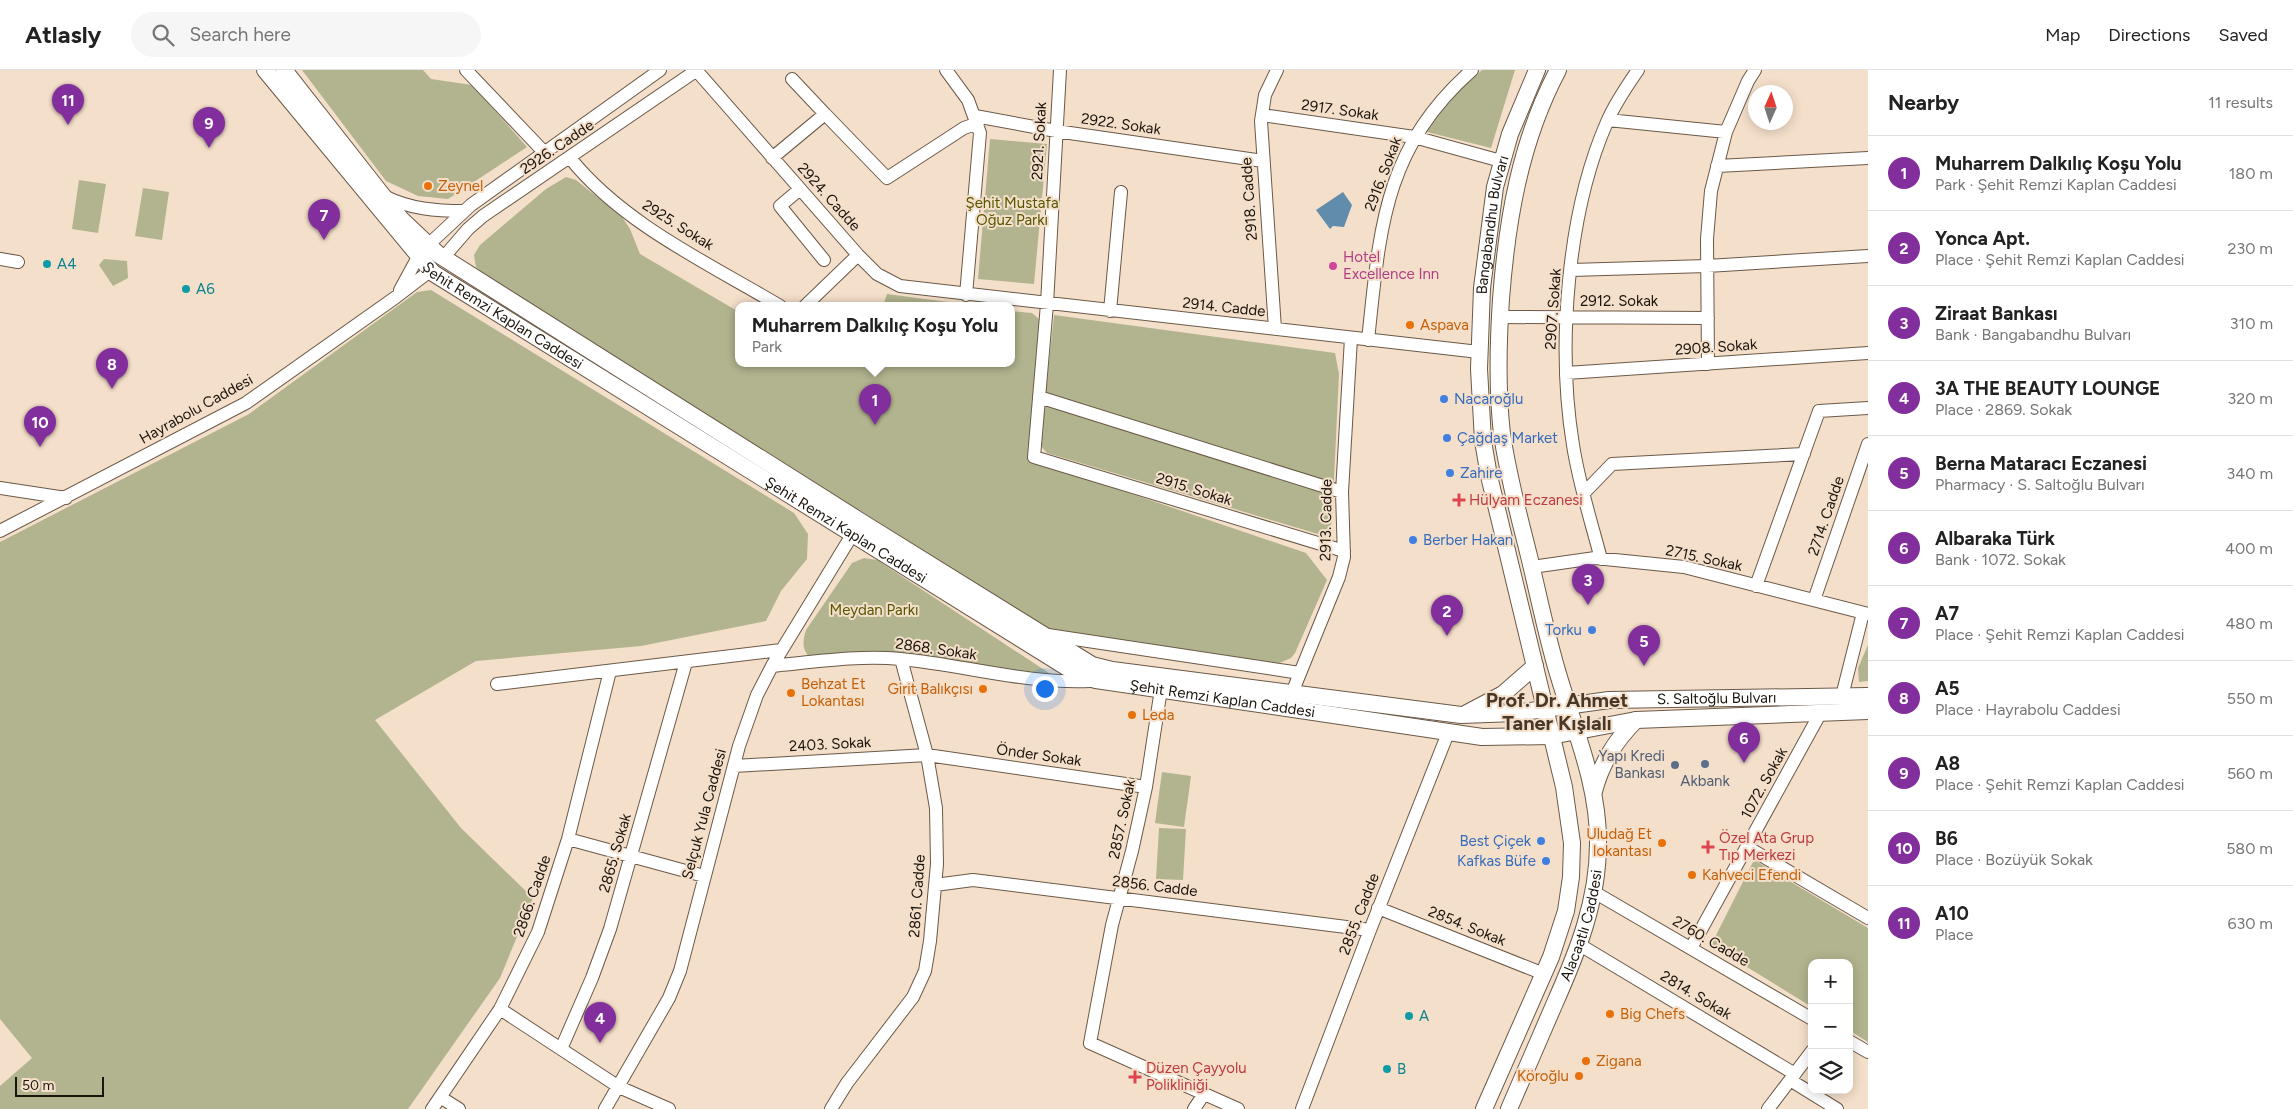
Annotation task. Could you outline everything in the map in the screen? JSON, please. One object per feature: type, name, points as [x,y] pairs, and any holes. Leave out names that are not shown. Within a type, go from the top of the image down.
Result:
[{"type":"main road","name":"Şehit Remzi Kaplan Caddesi","points":[[264,70],[423,252],[443,258],[1070,670],[1096,680],[1448,733],[1493,737],[1551,736],[1576,732]]},
{"type":"main road","name":"Şehit Remzi Kaplan Caddesi","points":[[284,70],[401,219],[423,252],[430,270],[856,528],[1047,635],[1082,659],[1102,668],[1461,715],[1500,714],[1544,709]]},
{"type":"main road","name":"Bangabandhu Bulvarı","points":[[1537,70],[1515,118],[1501,161],[1486,245],[1479,352],[1485,458],[1544,709]]},
{"type":"main road","name":"Bangabandhu Bulvarı","points":[[1558,70],[1533,125],[1516,184],[1507,245],[1500,317],[1498,366],[1502,435],[1515,500],[1554,658],[1576,732]]},
{"type":"main road","points":[[430,270],[443,258]]},
{"type":"main road","points":[[1461,715],[1503,694],[1535,666]]},
{"type":"main road","name":"S. Saltoğlu Bulvarı","points":[[1544,709],[1628,699],[1868,696]]},
{"type":"main road","name":"Alacaatlı Caddesi","points":[[1484,1109],[1544,974],[1566,911],[1572,859],[1570,820],[1544,709]]},
{"type":"main road","name":"S. Saltoğlu Bulvarı","points":[[1576,732],[1636,720],[1868,711]]},
{"type":"main road","points":[[1594,793],[1606,756],[1636,720]]},
{"type":"main road","name":"Alacaatlı Caddesi","points":[[1509,1109],[1580,945],[1594,892],[1598,842],[1594,793],[1576,732]]},
{"type":"street","points":[[466,70],[544,152]]},
{"type":"street","name":"2926. Cadde","points":[[423,252],[464,210],[660,70]]},
{"type":"street","name":"2926. Cadde","points":[[443,258],[479,219],[697,70]]},
{"type":"street","name":"2924. Cadde","points":[[697,70],[772,158],[877,274],[900,286],[966,295]]},
{"type":"street","points":[[946,70],[966,96],[976,120],[980,142],[966,295]]},
{"type":"street","name":"2921. Sokak","points":[[1034,457],[1047,304],[1060,70]]},
{"type":"street","name":"2918. Cadde","points":[[1275,329],[1263,161],[1262,115],[1265,95],[1277,70]]},
{"type":"street","name":"2916. Sokak","points":[[1368,340],[1378,243],[1384,213],[1398,174],[1414,138],[1432,111],[1472,70]]},
{"type":"street","name":"2907. Sokak","points":[[1601,559],[1573,445],[1566,373],[1571,270],[1587,184],[1608,120],[1626,86],[1638,70]]},
{"type":"street","points":[[1708,364],[1708,217],[1717,166],[1726,132],[1748,81],[1755,70]]},
{"type":"street","points":[[792,79],[886,178],[976,120]]},
{"type":"street","points":[[772,158],[825,114]]},
{"type":"street","name":"2917. Sokak","points":[[1262,115],[1414,138],[1501,161]]},
{"type":"street","name":"2922. Sokak","points":[[976,120],[1263,161]]},
{"type":"street","points":[[1608,120],[1726,132]]},
{"type":"street","name":"2925. Sokak","points":[[570,158],[595,185],[639,221],[773,302]]},
{"type":"street","points":[[1717,166],[1868,158]]},
{"type":"street","points":[[800,189],[780,206],[824,260]]},
{"type":"street","points":[[1110,311],[1121,192]]},
{"type":"street","points":[[381,194],[400,204],[417,208],[464,210]]},
{"type":"street","name":"Hayrabolu Caddesi","points":[[396,297],[423,252]]},
{"type":"street","points":[[809,302],[858,255]]},
{"type":"street","points":[[1571,270],[1707,266],[1868,256]]},
{"type":"street","points":[[0,259],[18,262]]},
{"type":"street","name":"Hayrabolu Caddesi","points":[[0,531],[246,403],[396,297],[430,270]]},
{"type":"street","name":"2914. Cadde","points":[[966,295],[1479,352]]},
{"type":"street","name":"2912. Sokak","points":[[1500,317],[1708,318]]},
{"type":"street","name":"2913. Cadde","points":[[1292,693],[1339,577],[1344,551],[1342,492],[1351,338]]},
{"type":"street","name":"2908. Sokak","points":[[1566,373],[1868,353]]},
{"type":"street","points":[[1039,397],[1342,492]]},
{"type":"street","points":[[1756,586],[1819,411],[1868,408]]},
{"type":"street","name":"2714. Cadde","points":[[1814,600],[1868,444]]},
{"type":"street","points":[[1584,493],[1612,464],[1804,454]]},
{"type":"street","name":"2915. Sokak","points":[[1034,457],[1344,551]]},
{"type":"street","points":[[0,488],[66,498]]},
{"type":"street","name":"Selçuk Yula Caddesi","points":[[605,1109],[619,1087],[674,985],[684,958],[704,876],[751,709],[772,666],[856,528]]},
{"type":"street","name":"2715. Sokak","points":[[1532,567],[1580,559],[1601,559],[1684,568],[1866,614]]},
{"type":"street","points":[[1842,696],[1866,614]]},
{"type":"street","points":[[1047,635],[1300,673]]},
{"type":"street","points":[[497,684],[782,650]]},
{"type":"street","name":"2868. Sokak","points":[[772,666],[858,658],[901,659],[1035,678],[1096,680]]},
{"type":"street","name":"2861. Cadde","points":[[831,1109],[847,1083],[912,998],[925,971],[930,941],[936,885],[936,808],[927,755],[901,659]]},
{"type":"street","name":"2865. Sokak","points":[[561,1049],[592,978],[610,930],[686,662]]},
{"type":"street","name":"2866. Cadde","points":[[432,1109],[500,1009],[538,932],[568,839],[610,671]]},
{"type":"street","name":"2857. Sokak","points":[[1162,689],[1146,787],[1109,941],[1090,1044],[1204,1094]]},
{"type":"street","name":"1072. Sokak","points":[[1691,948],[1821,712]]},
{"type":"street","name":"2855. Cadde","points":[[1302,1109],[1378,908],[1448,733]]},
{"type":"street","name":"2403. Sokak","points":[[734,766],[927,755]]},
{"type":"street","name":"Önder Sokak","points":[[927,755],[1146,787]]},
{"type":"street","points":[[568,839],[704,876]]},
{"type":"street","points":[[1747,847],[1868,918]]},
{"type":"street","name":"2856. Cadde","points":[[936,885],[973,880],[1370,930]]},
{"type":"street","name":"2760. Cadde","points":[[1594,892],[1808,1017]]},
{"type":"street","name":"2854. Sokak","points":[[1378,908],[1544,974]]},
{"type":"street","name":"2814. Sokak","points":[[1580,945],[1793,1077],[1837,1109]]},
{"type":"street","points":[[500,1009],[619,1087],[669,1109]]},
{"type":"street","points":[[1853,1043],[1868,1052]]},
{"type":"street","points":[[1768,1109],[1808,1056]]},
{"type":"street","points":[[1194,1109],[1204,1094],[1238,1109]]},
{"type":"street","points":[[440,1098],[459,1109]]},
{"type":"green space","points":[[302,70],[423,70],[431,79],[472,85],[527,147],[448,199],[418,196],[386,181]]},
{"type":"green space","points":[[1482,70],[1515,70],[1491,148],[1423,131],[1443,105]]},
{"type":"green space","name":"Şehit Mustafa Oğuz Parkı","points":[[990,139],[1047,144],[1034,284],[978,279]]},
{"type":"green space","points":[[566,177],[576,180],[622,217],[630,229],[640,254],[735,310],[735,367],[1015,367],[1015,311],[1032,313],[1039,319],[1029,459],[1306,553],[1327,580],[1295,653],[1291,658],[1277,664],[1185,652],[1047,629],[861,511],[794,475],[492,281],[476,267],[474,255],[480,245],[546,189]]},
{"type":"green space","points":[[79,180],[106,184],[98,233],[72,229]]},
{"type":"green space","points":[[143,188],[169,192],[162,240],[135,236]]},
{"type":"green space","points":[[104,259],[127,261],[128,278],[113,286],[99,265]]},
{"type":"green space","points":[[431,290],[794,513],[808,534],[807,559],[781,591],[766,621],[641,646],[476,661],[375,720],[461,828],[533,898],[500,978],[408,1109],[0,1109],[0,1086],[32,1058],[0,1019],[0,542],[249,414],[417,292]]},
{"type":"green space","points":[[887,294],[948,302],[884,302]]},
{"type":"green space","points":[[1054,315],[1335,353],[1339,374],[1332,522],[1328,529],[1318,534],[1047,453],[1040,445]]},
{"type":"green space","name":"Meydan Parkı","points":[[864,558],[877,560],[1055,677],[945,662],[812,660],[806,653],[804,646],[806,630],[852,563]]},
{"type":"green space","points":[[1868,645],[1868,681],[1859,682],[1858,668]]},
{"type":"green space","points":[[1162,772],[1191,776],[1184,827],[1155,823]]},
{"type":"green space","points":[[1159,828],[1186,829],[1183,880],[1156,879]]},
{"type":"green space","points":[[1754,860],[1868,928],[1868,1042],[1853,1033],[1853,959],[1808,959],[1808,1005],[1711,945]]},
{"type":"water","points":[[1343,192],[1352,205],[1344,227],[1333,226],[1330,229],[1316,210]]},
{"type":"place","name":"A10","points":[[68,125]]},
{"type":"place","name":"A8","points":[[209,148]]},
{"type":"place","name":"Zeynel","points":[[428,186]]},
{"type":"place","name":"A7","points":[[324,240]]},
{"type":"place","name":"A4","points":[[47,264]]},
{"type":"place","name":"Hotel Excellence Inn","points":[[1333,266]]},
{"type":"place","name":"A6","points":[[186,289]]},
{"type":"place","name":"Aspava","points":[[1410,325]]},
{"type":"place","name":"A5","points":[[112,389]]},
{"type":"place","name":"Nacaroğlu","points":[[1444,399]]},
{"type":"place","name":"Muharrem Dalkılıç Koşu Yolu","points":[[875,425]]},
{"type":"place","name":"Çağdaş Market","points":[[1447,438]]},
{"type":"place","name":"B6","points":[[40,447]]},
{"type":"place","name":"Zahire","points":[[1450,473]]},
{"type":"place","name":"Hülyam Eczanesi","points":[[1459,500]]},
{"type":"place","name":"Berber Hakan","points":[[1413,540]]},
{"type":"place","name":"Ziraat Bankası","points":[[1588,605]]},
{"type":"place","name":"Torku","points":[[1592,630]]},
{"type":"place","name":"Yonca Apt.","points":[[1447,636]]},
{"type":"place","name":"Berna Mataracı Eczanesi","points":[[1644,666]]},
{"type":"place","name":"Girit Balıkçısı","points":[[983,689]]},
{"type":"place","name":"Behzat Et Lokantası","points":[[791,693]]},
{"type":"place","name":"Leda","points":[[1132,715]]},
{"type":"place","name":"Albaraka Türk","points":[[1744,763]]},
{"type":"place","name":"Akbank","points":[[1705,764]]},
{"type":"place","name":"Yapı Kredi Bankası","points":[[1675,765]]},
{"type":"place","name":"Best Çiçek","points":[[1541,841]]},
{"type":"place","name":"Uludağ Et lokantası","points":[[1662,843]]},
{"type":"place","name":"Özel Ata Grup Tıp Merkezi","points":[[1708,847]]},
{"type":"place","name":"Kafkas Büfe","points":[[1546,861]]},
{"type":"place","name":"Kahveci Efendi","points":[[1692,875]]},
{"type":"place","name":"Big Chefs","points":[[1610,1014]]},
{"type":"place","name":"A","points":[[1409,1016]]},
{"type":"place","name":"3A THE BEAUTY LOUNGE","points":[[600,1043]]},
{"type":"place","name":"Zigana","points":[[1586,1061]]},
{"type":"place","name":"B","points":[[1387,1069]]},
{"type":"place","name":"Köroğlu","points":[[1579,1076]]},
{"type":"place","name":"Düzen Çayyolu Polikliniği","points":[[1135,1077]]},
{"type":"district","name":"Prof. Dr. Ahmet Taner Kışlalı","points":[[1557,712]]}]
